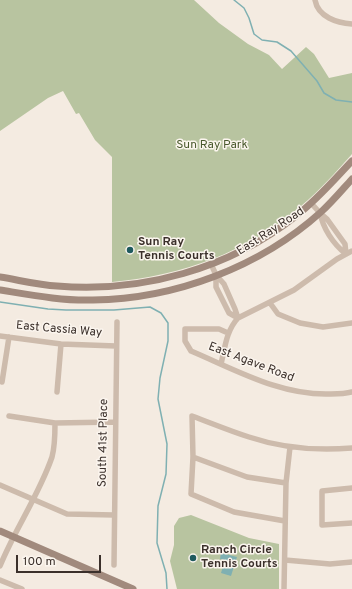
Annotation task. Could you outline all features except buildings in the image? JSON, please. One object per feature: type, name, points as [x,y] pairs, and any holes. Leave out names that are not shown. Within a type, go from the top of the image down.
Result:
[{"type":"main road","name":"East Ray Road","points":[[0,277],[57,286],[110,287],[156,281],[178,275],[211,264],[243,250],[283,226],[322,193],[352,161]]},
{"type":"main road","name":"East Ray Road","points":[[0,290],[56,298],[93,300],[157,294],[183,287],[242,264],[270,249],[320,213],[352,179]]},
{"type":"main road","points":[[0,531],[133,589]]},
{"type":"street","points":[[315,0],[320,11],[330,19],[352,24]]},
{"type":"street","points":[[311,203],[327,219],[345,244],[346,254]]},
{"type":"street","points":[[221,364],[228,333],[238,318],[294,290],[352,251]]},
{"type":"street","points":[[211,264],[216,275],[216,287],[229,313],[238,318]]},
{"type":"street","points":[[270,303],[278,314],[300,323],[323,327],[352,323]]},
{"type":"street","name":"South 41st Place","points":[[114,565],[117,322]]},
{"type":"street","name":"East Agave Road","points":[[228,333],[219,329],[185,329],[184,341],[191,351],[270,385],[290,391],[318,395],[352,392]]},
{"type":"street","name":"East Cassia Way","points":[[0,336],[61,344],[116,346]]},
{"type":"street","points":[[2,382],[9,338]]},
{"type":"street","points":[[57,392],[61,344]]},
{"type":"street","points":[[9,416],[55,423],[116,422]]},
{"type":"street","points":[[285,521],[234,512],[191,494],[193,457],[192,416],[250,437],[290,447],[335,450],[352,448]]},
{"type":"street","points":[[0,566],[52,456],[55,439],[55,423]]},
{"type":"street","points":[[284,589],[286,483],[290,447]]},
{"type":"street","points":[[193,457],[247,477],[286,483]]},
{"type":"street","points":[[0,485],[67,514],[114,515]]},
{"type":"street","points":[[352,488],[322,490],[322,525],[352,523]]},
{"type":"street","points":[[285,560],[330,564],[352,562]]},
{"type":"street","points":[[0,580],[22,589]]},
{"type":"green space","name":"Sun Ray Park","points":[[0,0],[194,0],[219,23],[248,44],[269,55],[282,69],[306,47],[314,54],[329,78],[352,73],[352,154],[301,206],[258,237],[236,249],[189,267],[164,274],[112,282],[112,157],[95,140],[79,113],[76,114],[63,91],[48,98],[0,131]]},
{"type":"green space","points":[[191,515],[249,538],[279,544],[279,589],[177,589],[170,561],[174,545],[174,526],[179,518]]},
{"type":"water","points":[[221,553],[237,557],[231,576],[221,573],[225,560],[220,559]]},
{"type":"waterway","points":[[234,0],[244,8],[254,34],[262,40],[277,42],[291,51],[317,81],[324,93],[336,100],[352,102]]},
{"type":"waterway","points":[[0,302],[66,310],[114,310],[150,307],[161,313],[168,323],[168,341],[160,378],[158,399],[167,444],[166,474],[158,506],[157,543],[166,573],[167,589]]},
{"type":"place","name":"Sun Ray Tennis Courts","points":[[130,250]]},
{"type":"place","name":"Ranch Circle Tennis Courts","points":[[193,558]]}]
